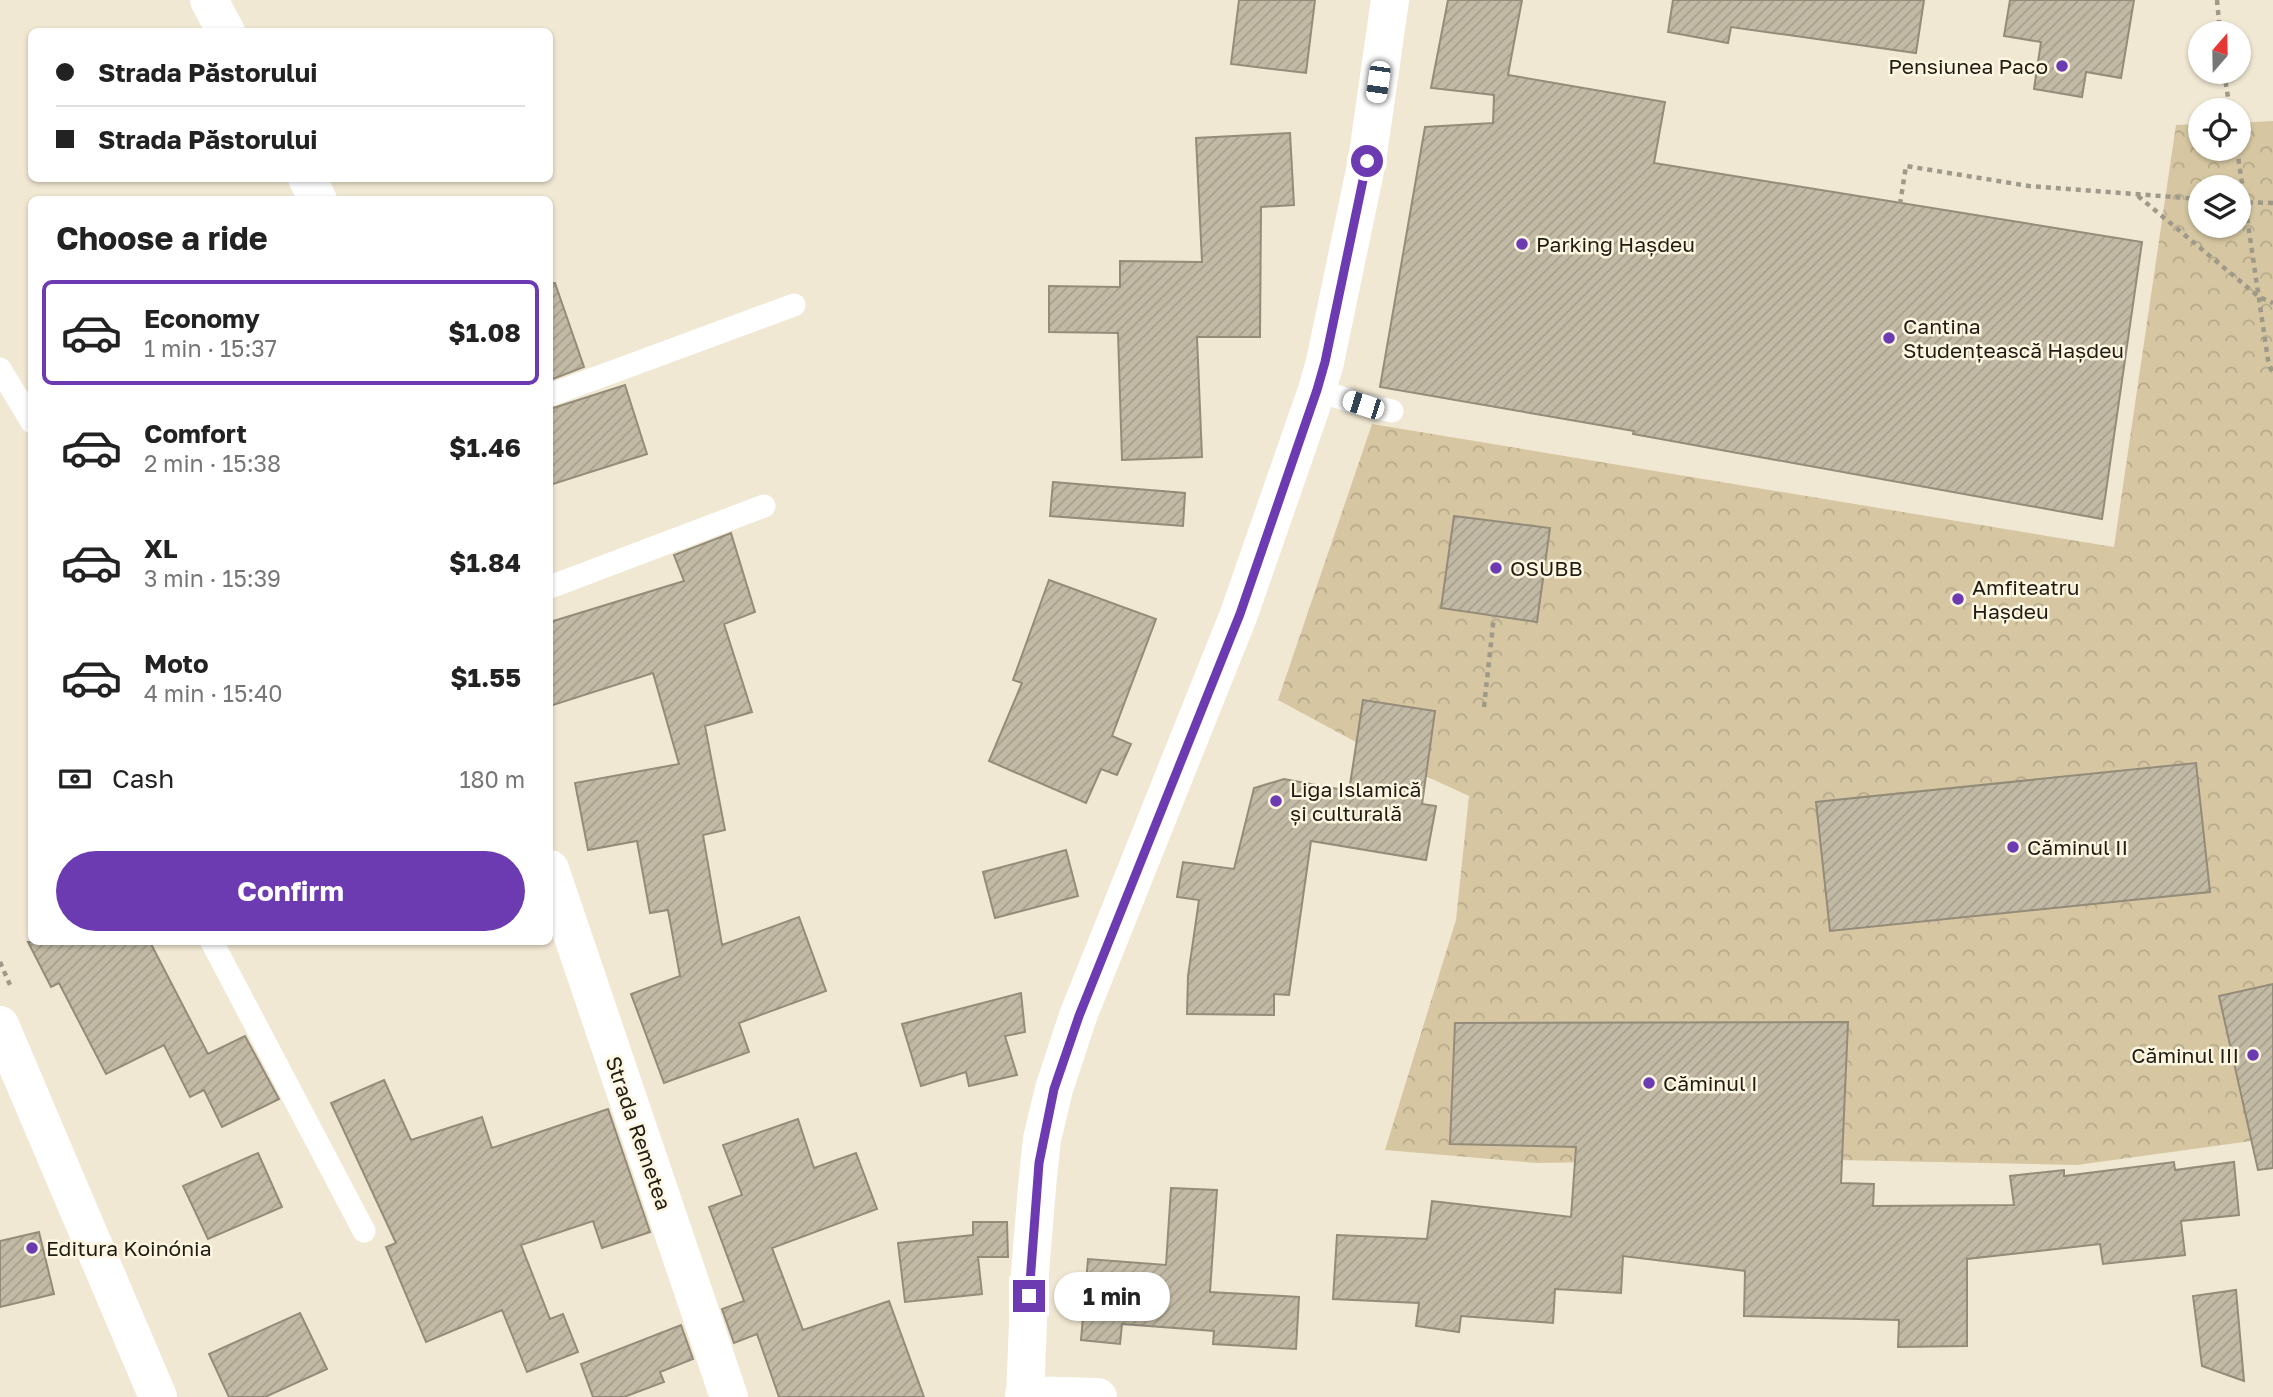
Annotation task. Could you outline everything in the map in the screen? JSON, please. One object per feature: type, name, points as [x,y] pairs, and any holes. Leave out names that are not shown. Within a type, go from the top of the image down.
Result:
[{"type":"street","points":[[209,0],[224,28]]},
{"type":"street","points":[[1098,1397],[1024,1396],[1030,1272],[1042,1139],[1054,1089],[1079,1016],[1240,614],[1317,390],[1367,161],[1390,0]]},
{"type":"street","name":"Strada Remetea","points":[[553,878],[729,1397]]},
{"type":"street","points":[[0,1025],[158,1397]]},
{"type":"lane","points":[[553,394],[794,305]]},
{"type":"lane","points":[[0,369],[28,415]]},
{"type":"lane","points":[[1317,390],[1392,411]]},
{"type":"lane","points":[[553,586],[764,506]]},
{"type":"lane","points":[[214,945],[364,1230]]},
{"type":"path","points":[[2217,0],[2219,21]]},
{"type":"path","points":[[1900,204],[1906,166],[2029,186],[2188,199]]},
{"type":"path","points":[[2137,196],[2259,297],[2273,303]]},
{"type":"path","points":[[2251,202],[2273,203]]},
{"type":"path","points":[[2250,238],[2268,360],[2273,375]]},
{"type":"path","points":[[1484,707],[1494,616]]},
{"type":"green space","points":[[2273,121],[2273,1138],[2077,1165],[1788,1159],[1537,1163],[1385,1150],[1456,920],[1469,796],[1378,754],[1278,700],[1372,424],[2114,547],[2176,125],[2188,124],[2188,161],[2251,161],[2251,122]]},
{"type":"building","points":[[1239,0],[1315,0],[1306,73],[1231,64]]},
{"type":"building","points":[[1448,0],[1522,0],[1508,75],[1665,102],[1654,163],[2142,242],[2102,519],[1633,434],[1634,431],[1380,387],[1425,127],[1493,123],[1494,95],[1431,88]]},
{"type":"building","points":[[1673,0],[1924,0],[1916,53],[1731,27],[1728,43],[1668,32]]},
{"type":"building","name":"Pensiunea Paco","points":[[2010,0],[2134,0],[2121,78],[2086,72],[2082,97],[2034,89],[2041,42],[2004,36]]},
{"type":"building","points":[[1290,133],[1294,205],[1261,207],[1260,337],[1197,337],[1202,457],[1122,460],[1118,333],[1049,332],[1049,286],[1120,287],[1120,261],[1202,262],[1196,138]]},
{"type":"building","points":[[553,283],[584,367],[553,379]]},
{"type":"building","points":[[625,385],[647,454],[553,484],[553,408]]},
{"type":"building","points":[[1053,482],[1185,493],[1183,526],[1050,516]]},
{"type":"building","name":"OSUBB","points":[[1454,516],[1550,528],[1537,622],[1441,608]]},
{"type":"building","points":[[731,533],[755,612],[724,624],[752,712],[705,726],[725,830],[703,835],[722,945],[799,917],[826,991],[739,1023],[749,1052],[664,1083],[631,994],[680,976],[668,910],[650,913],[637,841],[588,850],[575,783],[679,764],[653,673],[553,705],[553,621],[684,581],[674,555]]},
{"type":"building","points":[[1049,580],[1156,619],[1112,736],[1131,744],[1117,775],[1101,769],[1086,803],[989,761],[1022,683],[1013,680]]},
{"type":"building","points":[[1363,700],[1435,711],[1422,804],[1436,806],[1426,860],[1311,841],[1289,995],[1274,994],[1274,1015],[1187,1014],[1188,976],[1199,900],[1177,897],[1183,862],[1234,869],[1254,788],[1284,779],[1349,791]]},
{"type":"building","name":"Căminul II","points":[[2196,763],[2210,892],[1830,931],[1816,802]]},
{"type":"building","points":[[1066,850],[1078,896],[995,918],[983,872]]},
{"type":"building","points":[[30,945],[152,945],[208,1054],[245,1036],[279,1099],[222,1127],[204,1090],[190,1097],[164,1045],[106,1074],[59,983],[51,987]]},
{"type":"building","name":"Căminul III","points":[[2273,984],[2273,1168],[2258,1170],[2219,996]]},
{"type":"building","points":[[1021,993],[1025,1032],[1005,1036],[1017,1075],[969,1086],[966,1072],[921,1086],[902,1024]]},
{"type":"building","points":[[1848,1022],[1841,1183],[1874,1184],[1873,1206],[2014,1205],[2010,1176],[2064,1170],[2064,1176],[2174,1162],[2175,1170],[2234,1162],[2239,1215],[2181,1221],[2185,1255],[2103,1264],[2100,1244],[1967,1259],[1967,1346],[1898,1347],[1899,1320],[1744,1316],[1745,1271],[1623,1256],[1621,1293],[1555,1289],[1553,1323],[1461,1316],[1459,1332],[1416,1326],[1419,1303],[1333,1299],[1337,1235],[1427,1239],[1432,1201],[1571,1217],[1576,1147],[1450,1144],[1455,1023]]},
{"type":"building","points":[[384,1080],[411,1140],[482,1117],[492,1148],[608,1109],[650,1232],[602,1248],[593,1221],[521,1245],[550,1319],[563,1314],[578,1352],[527,1372],[502,1310],[426,1342],[386,1247],[396,1243],[331,1103]]},
{"type":"building","points":[[798,1119],[814,1168],[856,1153],[877,1209],[772,1248],[803,1330],[889,1301],[924,1397],[779,1397],[757,1334],[734,1343],[722,1309],[744,1301],[709,1207],[742,1195],[723,1145]]},
{"type":"building","points":[[258,1153],[282,1207],[208,1239],[183,1186]]},
{"type":"building","points":[[1171,1188],[1217,1190],[1210,1292],[1299,1297],[1296,1349],[1213,1344],[1214,1331],[1122,1324],[1120,1344],[1081,1340],[1088,1259],[1166,1265]]},
{"type":"building","points":[[973,1222],[1007,1222],[1008,1257],[978,1257],[982,1294],[905,1302],[898,1243],[973,1235]]},
{"type":"building","points":[[39,1232],[54,1294],[0,1307],[0,1241]]},
{"type":"building","points":[[2236,1290],[2244,1381],[2202,1366],[2193,1296]]},
{"type":"building","points":[[300,1313],[327,1369],[265,1397],[229,1397],[209,1354]]},
{"type":"building","points":[[681,1325],[693,1359],[660,1372],[664,1382],[624,1397],[593,1397],[581,1364]]},
{"type":"place","name":"Pensiunea Paco","points":[[2062,66]]},
{"type":"place","name":"Parking Hașdeu","points":[[1522,244]]},
{"type":"place","name":"Cantina Studențească Hașdeu","points":[[1889,338]]},
{"type":"place","name":"OSUBB","points":[[1496,568]]},
{"type":"place","name":"Amfiteatru Hașdeu","points":[[1958,599]]},
{"type":"place","name":"Liga Islamică și culturală","points":[[1276,801]]},
{"type":"place","name":"Căminul II","points":[[2013,847]]},
{"type":"place","name":"Căminul III","points":[[2253,1055]]},
{"type":"place","name":"Căminul I","points":[[1649,1083]]},
{"type":"place","name":"Editura Koinónia","points":[[32,1248]]},
{"type":"route","points":[[1029,1296],[1039,1163],[1054,1089],[1079,1016],[1240,614],[1317,390],[1367,161]]}]
